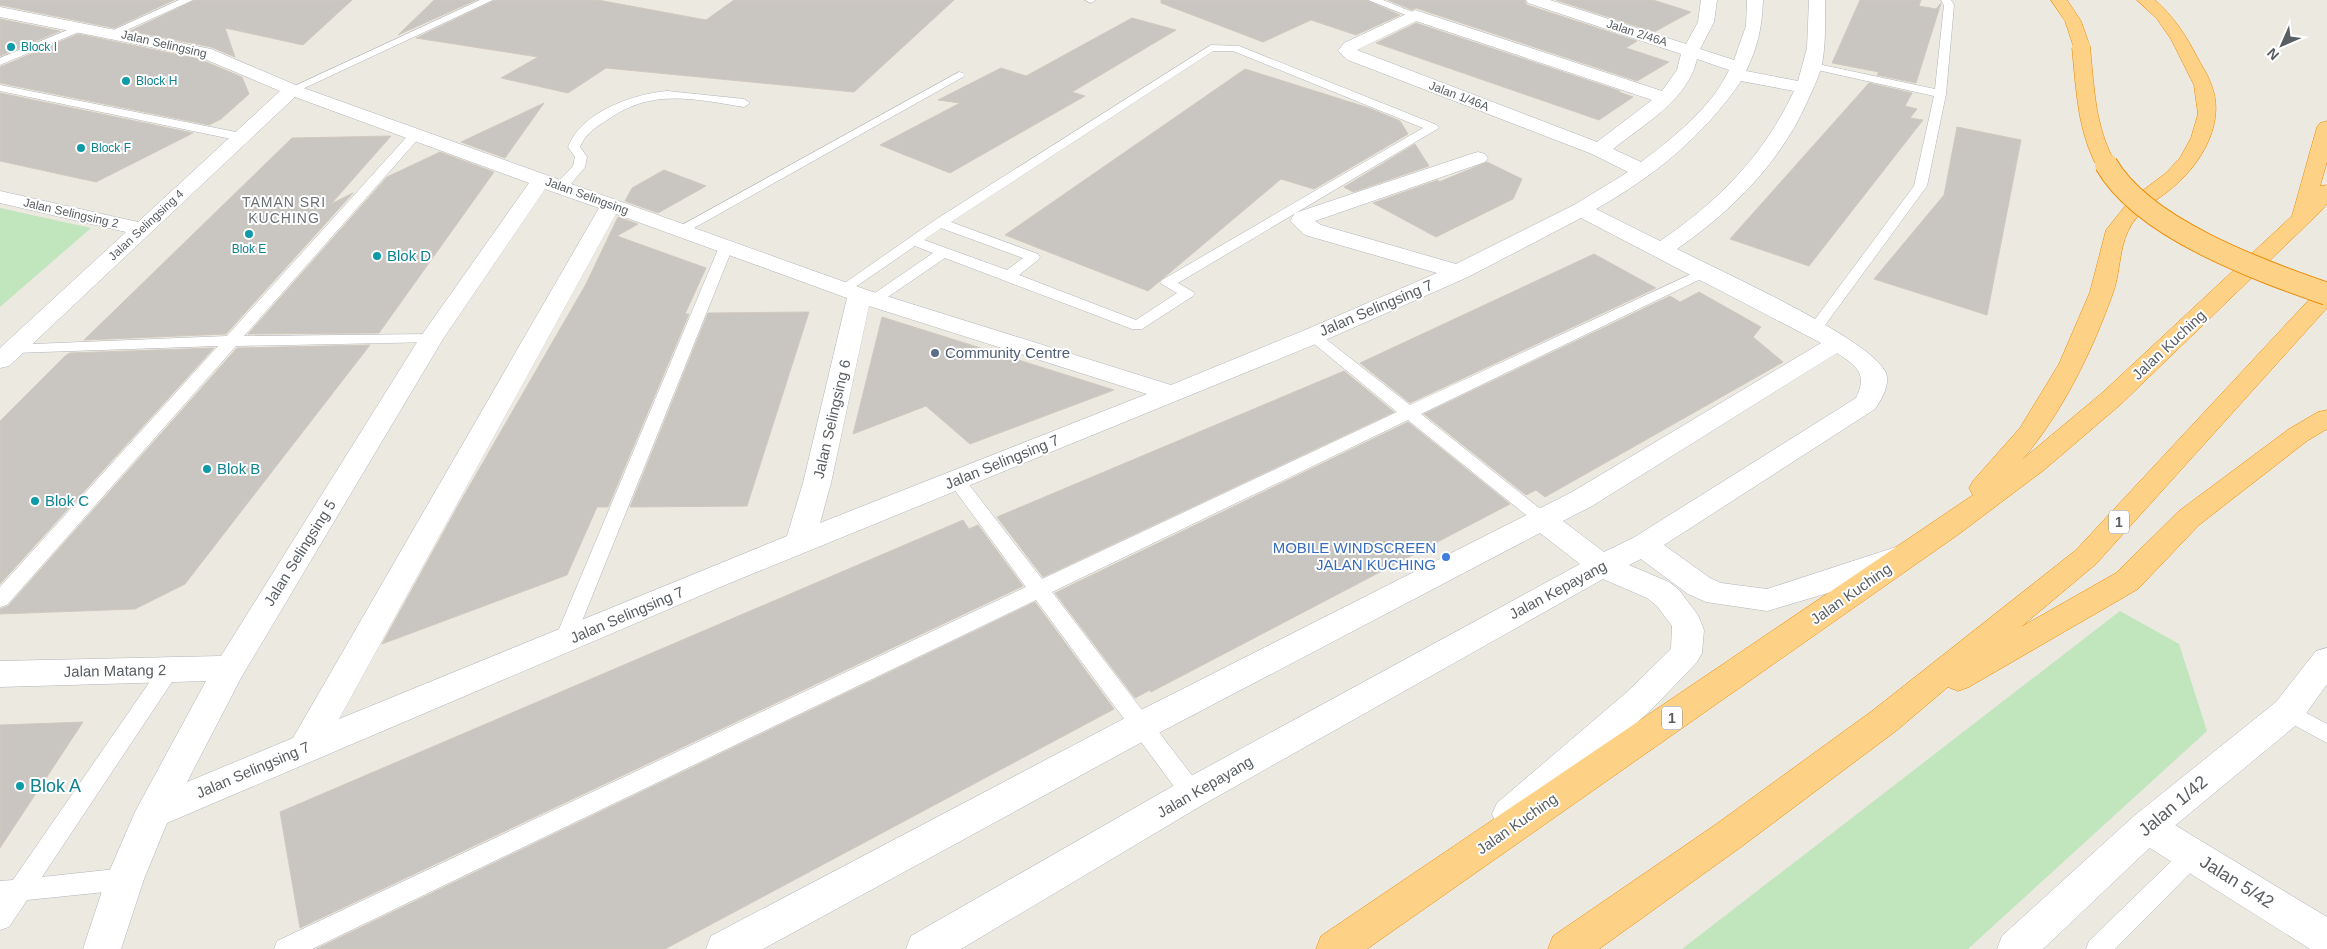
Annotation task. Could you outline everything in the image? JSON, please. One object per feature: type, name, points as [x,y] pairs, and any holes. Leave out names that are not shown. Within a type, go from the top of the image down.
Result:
[{"type":"highway","points":[[2059,0],[2073,21],[2078,39],[2094,138],[2104,162],[2121,185],[2144,205],[2204,243],[2276,282],[2327,304]]},
{"type":"highway","points":[[1949,527],[2030,434],[2072,364],[2102,292],[2117,230],[2137,204],[2178,172],[2188,161],[2201,138],[2207,114],[2203,85],[2179,39],[2163,16],[2146,0]]},
{"type":"highway","points":[[2301,218],[2327,127]]},
{"type":"highway","name":"Jalan Kuching","points":[[1335,949],[1949,527],[2034,464],[2111,399],[2327,191]]},
{"type":"highway","points":[[2204,243],[2327,294]]},
{"type":"highway","name":"1","points":[[1567,949],[1728,836],[1884,721],[2086,557],[2327,294]]},
{"type":"highway","points":[[1884,721],[2126,581],[2189,518],[2298,435],[2327,418]]},
{"type":"street","name":"Jalan 2/46A","points":[[1534,0],[1691,50],[1738,71],[1804,88]]},
{"type":"street","points":[[1599,150],[1666,98],[1686,70],[1691,50],[1706,22],[1709,0]]},
{"type":"street","name":"Jalan Selingsing 7","points":[[153,812],[800,542],[957,481],[1460,272],[1581,210],[1643,170],[1699,122],[1724,94],[1738,71],[1756,20],[1755,0]]},
{"type":"street","points":[[1662,249],[1685,234],[1741,185],[1780,138],[1794,114],[1813,66],[1817,0]]},
{"type":"street","name":"Jalan Selingsing","points":[[0,12],[112,32],[205,53],[292,90],[859,295],[1171,393]]},
{"type":"street","points":[[1415,15],[1666,98]]},
{"type":"street","name":"Jalan 1/46A","points":[[1415,15],[1350,47],[1347,51],[1354,56],[1599,150],[1643,170]]},
{"type":"street","name":"Jalan Selingsing 4","points":[[7,355],[292,90]]},
{"type":"street","points":[[1460,272],[1313,230],[1301,221],[1304,218],[1478,158]]},
{"type":"street","name":"Jalan Selingsing 5","points":[[102,949],[125,879],[153,812],[230,668],[431,339],[551,183]]},
{"type":"street","name":"Jalan Selingsing 2","points":[[0,197],[141,229]]},
{"type":"street","points":[[305,748],[611,205]]},
{"type":"street","name":"Jalan Kepayang","points":[[925,949],[1192,793],[1643,545],[1866,403],[1873,390],[1872,372],[1826,336],[1662,249],[1581,210]]},
{"type":"street","name":"Jalan Selingsing 6","points":[[800,542],[817,483],[855,321],[859,295]]},
{"type":"street","points":[[725,949],[1141,726],[1582,499],[1826,336]]},
{"type":"street","points":[[1430,884],[1639,701],[1686,653],[1687,623],[1668,598],[1658,590],[1602,566],[1542,519]]},
{"type":"street","points":[[1643,545],[1699,586],[1717,594],[1767,600],[1834,580],[1914,551]]},
{"type":"street","name":"Jalan 1/42","points":[[2016,949],[2147,826],[2288,712],[2327,660]]},
{"type":"street","name":"Jalan Matang 2","points":[[0,674],[230,668]]},
{"type":"street","name":"Jalan 5/42","points":[[2147,826],[2327,938]]},
{"type":"lane","points":[[112,32],[188,0]]},
{"type":"lane","points":[[292,90],[488,0]]},
{"type":"lane","points":[[1373,0],[1415,15]]},
{"type":"lane","points":[[1826,336],[1920,186],[1940,94],[1949,5],[1946,0]]},
{"type":"lane","points":[[0,62],[82,27]]},
{"type":"lane","points":[[859,295],[913,241],[1211,48],[1235,48],[1433,128],[1167,283],[1188,293],[1137,326],[913,241]]},
{"type":"lane","points":[[1813,66],[1940,94]]},
{"type":"lane","points":[[680,230],[959,75]]},
{"type":"lane","points":[[0,88],[241,137]]},
{"type":"lane","points":[[551,183],[579,168],[581,157],[574,147],[577,137],[612,109],[644,96],[662,93],[744,104]]},
{"type":"lane","points":[[0,600],[229,341],[416,134]]},
{"type":"lane","points":[[940,223],[1033,257],[1009,276]]},
{"type":"lane","points":[[564,640],[726,247]]},
{"type":"lane","points":[[859,295],[944,252]]},
{"type":"lane","points":[[286,949],[1704,272]]},
{"type":"lane","points":[[1312,335],[1542,519]]},
{"type":"lane","points":[[7,355],[229,341],[431,339]]},
{"type":"lane","points":[[957,481],[1192,793]]},
{"type":"lane","points":[[0,919],[10,891],[169,670]]},
{"type":"lane","points":[[2288,712],[2327,734]]},
{"type":"lane","points":[[2098,949],[2193,855]]},
{"type":"lane","points":[[10,891],[125,879]]},
{"type":"green space","points":[[0,208],[91,228],[0,307]]},
{"type":"green space","points":[[2120,611],[2179,644],[2207,731],[1968,949],[1682,949]]},
{"type":"building","points":[[0,0],[174,0],[114,28],[0,5]]},
{"type":"building","points":[[195,0],[352,0],[303,45],[225,28],[235,57],[211,47],[130,31]]},
{"type":"building","points":[[434,0],[476,0],[398,35],[428,6]]},
{"type":"building","points":[[495,0],[598,0],[706,20],[734,0],[954,0],[854,92],[606,68],[568,93],[501,78],[538,57],[416,38]]},
{"type":"building","points":[[1161,0],[1366,0],[1400,15],[1356,35],[1311,20],[1263,42],[1161,3]]},
{"type":"building","points":[[1388,0],[1524,0],[1527,5],[1637,41],[1626,48],[1669,62],[1637,81],[1416,8],[1412,10]]},
{"type":"building","points":[[1556,0],[1653,0],[1691,12],[1654,32]]},
{"type":"building","points":[[1860,0],[1921,0],[1919,6],[1936,9],[1941,3],[1916,83],[1877,75],[1879,72],[1832,63]]},
{"type":"building","points":[[1132,18],[1176,30],[1072,92],[1085,96],[950,173],[880,145],[960,103],[938,100],[1001,68],[1026,76]]},
{"type":"building","points":[[0,19],[60,31],[0,56]]},
{"type":"building","points":[[1416,23],[1633,97],[1599,120],[1376,43]]},
{"type":"building","name":"Block H","points":[[78,34],[199,59],[242,77],[249,94],[221,119],[209,125],[0,83],[0,67]]},
{"type":"building","points":[[1245,69],[1369,108],[1400,121],[1408,134],[1314,189],[1281,179],[1148,291],[1005,235]]},
{"type":"building","points":[[1869,83],[1912,93],[1905,106],[1917,109],[1910,118],[1923,120],[1809,266],[1730,239]]},
{"type":"building","name":"Block F","points":[[0,93],[193,133],[96,182],[0,161]]},
{"type":"building","points":[[544,103],[505,158],[461,142]]},
{"type":"building","points":[[1957,127],[2021,140],[1987,315],[1874,279],[1944,195]]},
{"type":"building","name":"Blok E","points":[[391,136],[331,204],[353,193],[226,334],[84,340],[292,138]]},
{"type":"building","points":[[1415,144],[1429,166],[1353,192],[1344,187]]},
{"type":"building","name":"Blok D","points":[[440,152],[494,172],[379,333],[248,334],[387,177]]},
{"type":"building","points":[[1487,162],[1522,179],[1513,199],[1436,237],[1373,203],[1438,180],[1439,182]]},
{"type":"building","points":[[664,170],[706,186],[658,213],[625,201],[632,188]]},
{"type":"building","points":[[618,217],[638,224],[617,236],[706,268],[685,314],[689,314],[608,507],[597,507],[567,575],[382,644],[459,504],[586,284]]},
{"type":"building","points":[[1594,254],[1656,288],[1410,403],[1360,363]]},
{"type":"building","points":[[1699,292],[1761,327],[1753,337],[1783,362],[1545,497],[1536,490],[1526,495],[1424,414],[1670,296],[1680,302]]},
{"type":"building","points":[[809,312],[747,506],[630,507],[708,313]]},
{"type":"building","name":"Community Centre","points":[[882,317],[1114,390],[970,444],[926,406],[853,434]]},
{"type":"building","name":"Blok B","points":[[370,345],[185,584],[135,609],[0,614],[0,609],[8,606],[237,348]]},
{"type":"building","name":"Blok C","points":[[214,348],[0,584],[0,421],[70,353]]},
{"type":"building","points":[[1344,371],[1394,412],[1043,577],[997,517]]},
{"type":"building","points":[[1408,422],[1510,504],[1151,692],[1150,690],[1135,698],[1055,593]]},
{"type":"building","points":[[963,520],[969,529],[978,525],[1023,586],[300,928],[280,812]]},
{"type":"building","points":[[1035,602],[1114,709],[665,949],[316,949]]},
{"type":"building","name":"Blok A","points":[[83,722],[0,848],[0,725]]},
{"type":"place","name":"Block I","points":[[11,47]]},
{"type":"place","name":"Block H","points":[[126,81]]},
{"type":"place","name":"Block F","points":[[81,148]]},
{"type":"place","name":"Blok E","points":[[249,234]]},
{"type":"place","name":"Blok D","points":[[377,256]]},
{"type":"place","name":"Community Centre","points":[[935,353]]},
{"type":"place","name":"Blok B","points":[[207,469]]},
{"type":"place","name":"Blok C","points":[[35,501]]},
{"type":"place","name":"MOBILE WINDSCREEN JALAN KUCHING","points":[[1446,557]]},
{"type":"place","name":"Blok A","points":[[20,786]]},
{"type":"district","name":"TAMAN SRI KUCHING","points":[[284,210]]}]
